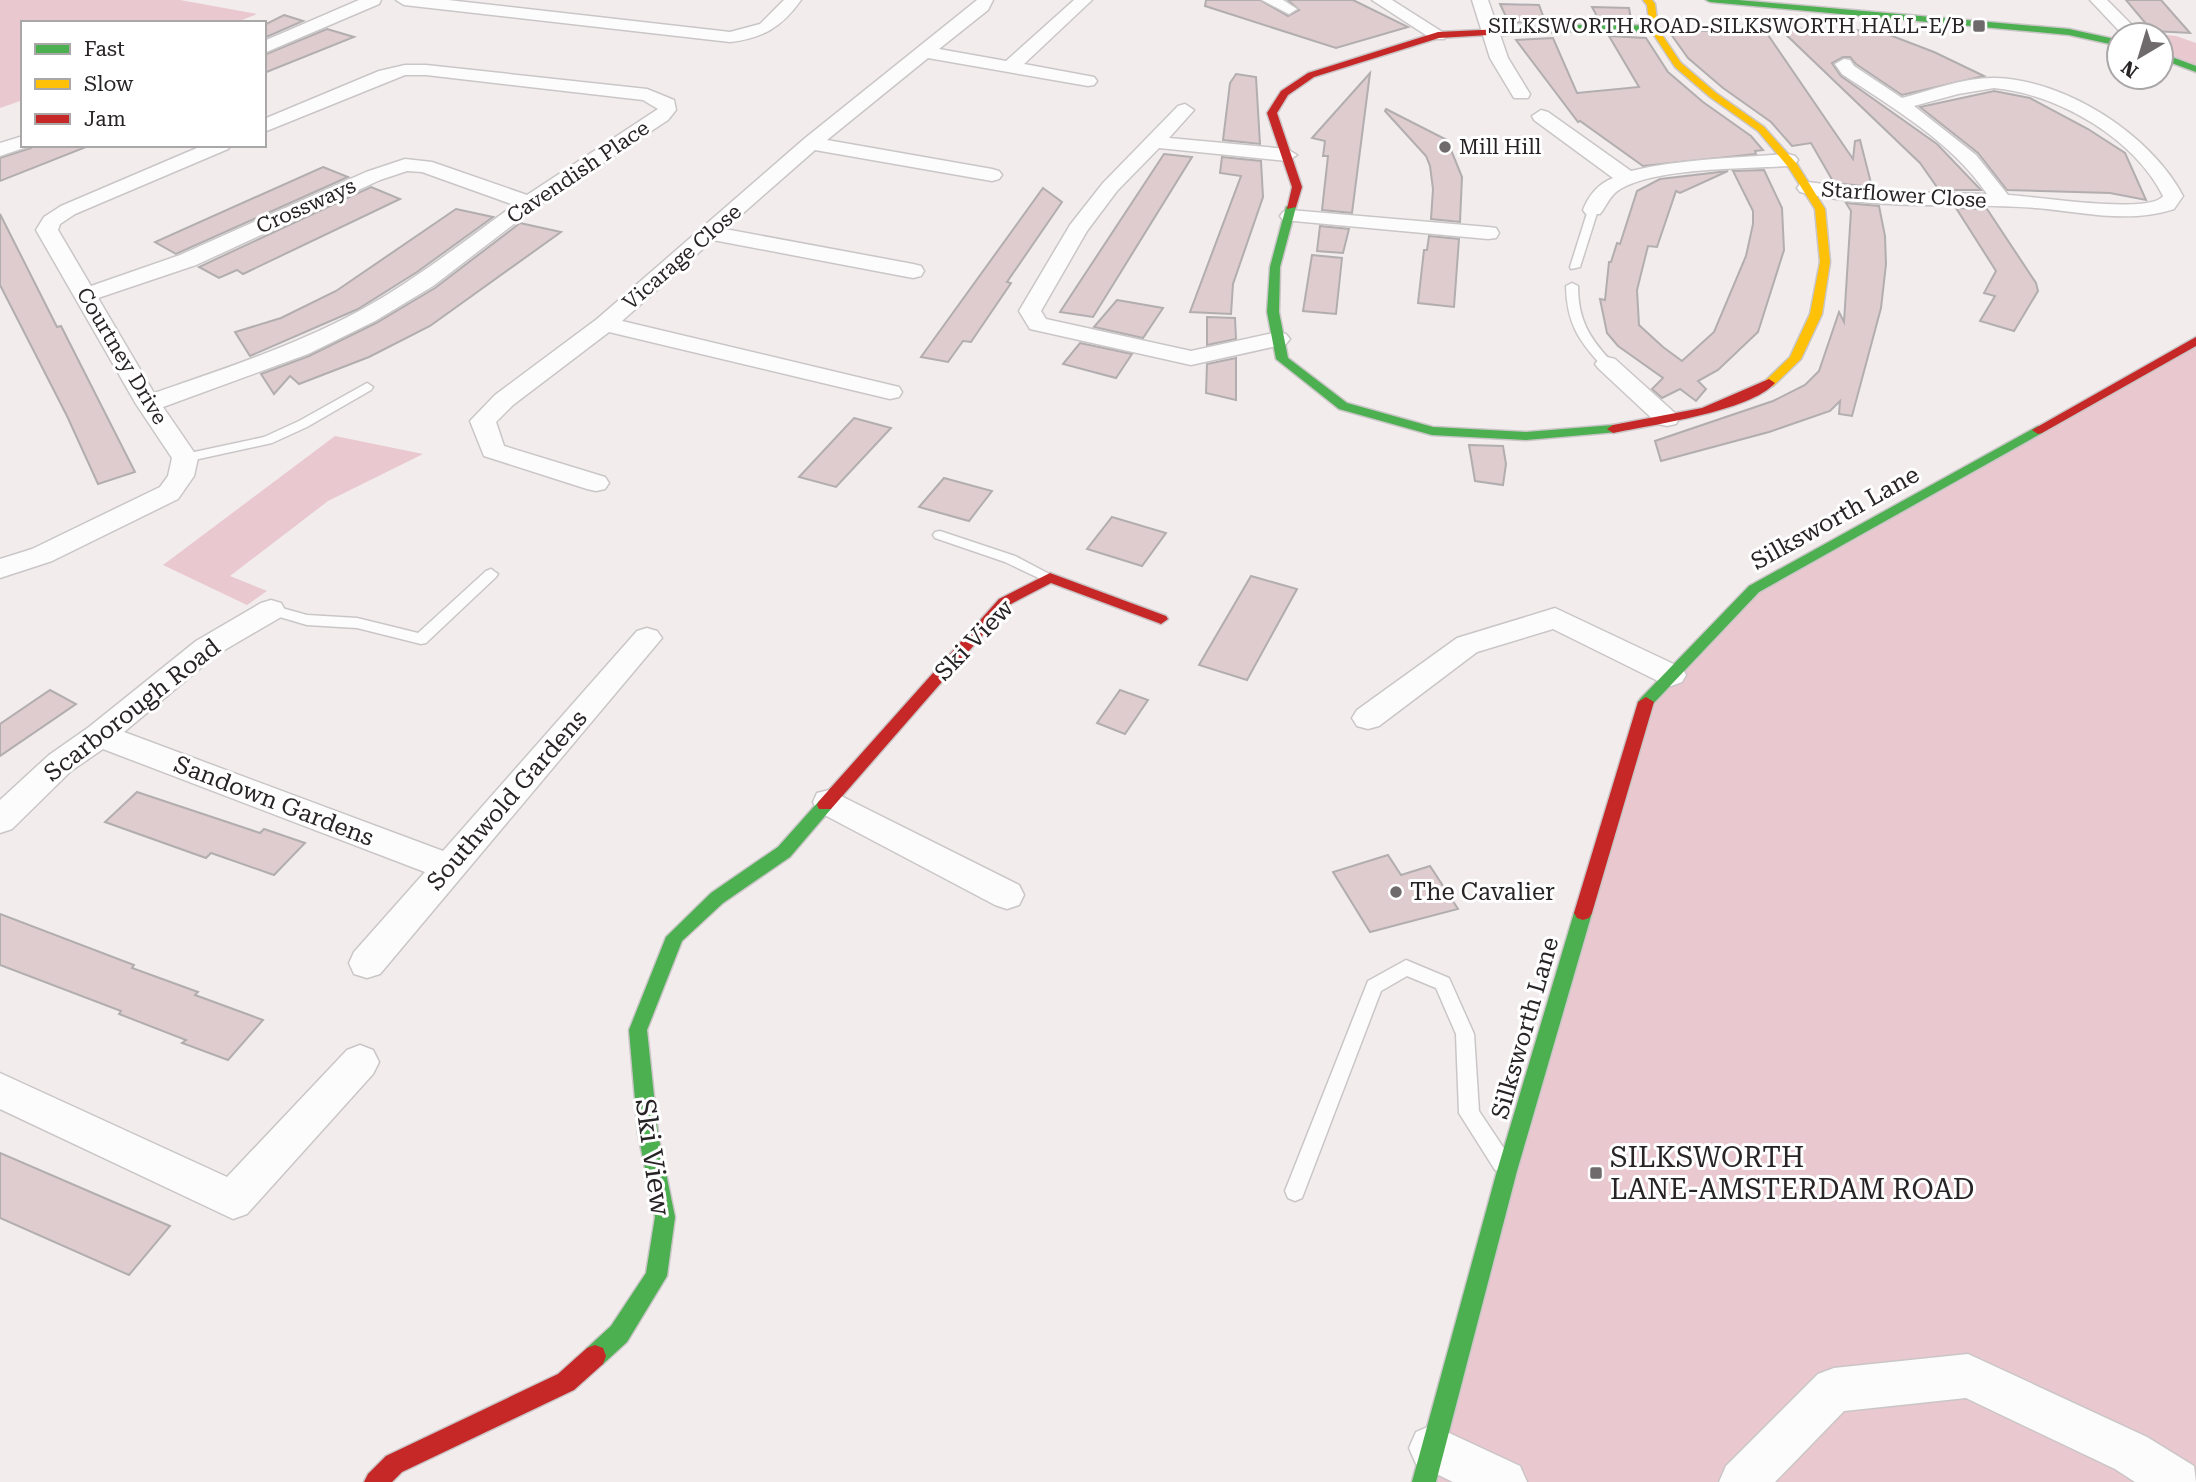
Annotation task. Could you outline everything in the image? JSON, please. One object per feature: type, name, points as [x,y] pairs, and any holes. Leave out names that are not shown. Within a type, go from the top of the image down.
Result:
[{"type":"street","points":[[266,47],[373,0]]},
{"type":"street","points":[[404,0],[730,37],[747,36],[773,24],[793,0]]},
{"type":"street","points":[[515,13],[537,0]]},
{"type":"street","name":"Vicarage Close","points":[[596,483],[493,451],[483,421],[504,400],[604,324],[811,143],[982,6],[985,0]]},
{"type":"street","points":[[1009,68],[1084,0]]},
{"type":"street","points":[[1270,0],[1289,9]]},
{"type":"street","points":[[1380,0],[1438,35]]},
{"type":"street","points":[[1480,0],[1499,58],[1521,94]]},
{"type":"street","points":[[1647,0],[1651,4],[1654,29],[1678,65],[1713,95],[1761,129],[1788,160],[1820,209],[1825,262],[1816,314],[1795,359],[1763,388],[1705,411],[1623,428],[1526,436],[1432,430],[1343,406],[1282,359],[1273,312],[1275,267],[1297,187],[1272,113],[1284,93],[1311,75],[1438,35],[1596,27],[1654,29]]},
{"type":"street","points":[[1710,0],[2069,32],[2105,40]]},
{"type":"street","points":[[2098,0],[2119,21]]},
{"type":"street","points":[[925,52],[1088,80]]},
{"type":"street","points":[[2175,61],[2196,69]]},
{"type":"street","name":"Starflower Close","points":[[1844,64],[1848,70],[1964,153],[1985,176],[2002,201]]},
{"type":"street","name":"Cavendish Place","points":[[148,404],[300,349],[367,316],[425,281],[529,203],[661,116],[667,110],[667,104],[647,95],[426,70],[405,70],[385,75],[266,127]]},
{"type":"street","name":"Starflower Close","points":[[1807,188],[1892,198],[2002,201],[2117,211],[2154,209],[2167,205],[2173,196],[2169,182],[2120,136],[2089,114],[2051,96],[1993,82],[1899,104]]},
{"type":"street","points":[[1185,110],[1111,187],[1077,229],[1030,311],[1038,324],[1191,358],[1278,339]]},
{"type":"street","points":[[1541,116],[1628,179]]},
{"type":"street","points":[[1153,142],[1287,155]]},
{"type":"street","points":[[0,150],[21,143]]},
{"type":"street","points":[[811,143],[992,175]]},
{"type":"street","name":"Courtney Drive","points":[[185,458],[148,404],[47,230],[51,221],[68,210],[216,147]]},
{"type":"street","points":[[1592,211],[1597,199],[1615,184],[1640,175],[1788,160]]},
{"type":"street","name":"Crossways","points":[[86,295],[158,272],[373,176],[405,165],[425,166],[529,203]]},
{"type":"street","points":[[1290,216],[1488,233]]},
{"type":"street","points":[[711,233],[913,271]]},
{"type":"street","points":[[604,324],[890,392]]},
{"type":"street","name":"Silksworth Lane","points":[[1428,1465],[1507,1171],[1646,702],[1754,589],[2196,341]]},
{"type":"street","points":[[1607,364],[1667,419]]},
{"type":"street","points":[[0,569],[42,555],[169,493],[181,476],[185,458]]},
{"type":"street","points":[[1050,578],[1161,619]]},
{"type":"street","name":"Ski View","points":[[376,1482],[394,1464],[566,1382],[619,1334],[656,1276],[665,1217],[648,1134],[638,1030],[675,937],[717,898],[784,852],[1004,602],[1050,578]]},
{"type":"street","name":"Scarborough Road","points":[[0,820],[60,763],[100,735],[206,648],[271,610]]},
{"type":"street","points":[[1368,718],[1468,645],[1555,618],[1671,675]]},
{"type":"street","name":"Southwold Gardens","points":[[367,963],[647,638]]},
{"type":"street","name":"Sandown Gardens","points":[[100,735],[449,867]]},
{"type":"street","points":[[830,802],[1007,895]]},
{"type":"street","points":[[0,1090],[233,1200],[360,1062]]},
{"type":"street","points":[[1742,1482],[1834,1390],[1968,1376],[2132,1452],[2178,1482]]},
{"type":"street","points":[[1428,1465],[1504,1482]]},
{"type":"lane","points":[[1575,267],[1592,211]]},
{"type":"lane","points":[[1572,286],[1572,312],[1585,340],[1607,364]]},
{"type":"lane","points":[[185,458],[268,440],[303,424],[367,387]]},
{"type":"lane","points":[[940,535],[991,550],[1050,578]]},
{"type":"lane","points":[[271,610],[307,620],[357,623],[421,639],[491,574]]},
{"type":"lane","points":[[1295,1191],[1374,986],[1406,968],[1443,983],[1465,1034],[1469,1114],[1507,1171]]},
{"type":"shaded area","points":[[0,0],[180,0],[257,14],[239,21],[21,21],[21,101],[0,108]]},
{"type":"shaded area","points":[[2175,36],[2196,43],[2196,69],[2175,61]]},
{"type":"shaded area","points":[[2196,341],[2196,1482],[1424,1482],[1646,702],[1754,589]]},
{"type":"shaded area","points":[[335,436],[423,454],[328,501],[230,576],[267,591],[247,605],[163,565]]},
{"type":"building","points":[[1206,0],[1260,0],[1288,16],[1299,10],[1288,0],[1353,0],[1408,27],[1336,48],[1205,6]]},
{"type":"building","points":[[2126,0],[2161,0],[2190,33],[2175,32],[2175,21],[2144,21]]},
{"type":"building","points":[[1500,4],[1539,5],[1545,21],[1509,23]]},
{"type":"building","points":[[1592,7],[1629,8],[1631,19],[1598,18]]},
{"type":"building","points":[[284,15],[303,21],[266,37],[266,24]]},
{"type":"building","points":[[1778,27],[1847,32],[1847,29],[1887,34],[1934,52],[1984,76],[1902,95],[1856,64],[1850,57],[1843,57],[1832,63],[1841,76],[1937,144],[1981,190],[1939,190],[1920,163]]},
{"type":"building","points":[[327,29],[354,37],[266,72],[266,54]]},
{"type":"building","points":[[1668,30],[1766,32],[1853,159],[1855,141],[1860,140],[1872,187],[1834,183],[1811,143],[1792,146],[1771,122],[1723,88],[1688,58]]},
{"type":"building","points":[[1609,36],[1646,38],[1668,72],[1703,102],[1751,136],[1763,150],[1755,151],[1756,154],[1643,166],[1578,122],[1516,40],[1553,38],[1577,93],[1639,87]]},
{"type":"building","points":[[1370,73],[1352,213],[1322,210],[1328,156],[1323,156],[1325,141],[1312,138]]},
{"type":"building","points":[[1236,74],[1256,77],[1260,144],[1223,140],[1230,83]]},
{"type":"building","points":[[1994,91],[2030,98],[2088,129],[2125,153],[2146,200],[2110,193],[2007,190],[1978,153],[1920,107]]},
{"type":"building","points":[[1386,109],[1447,140],[1462,177],[1460,222],[1431,219],[1433,189],[1426,156]]},
{"type":"building","points":[[86,147],[0,181],[0,158],[31,148]]},
{"type":"building","points":[[1164,154],[1192,157],[1093,317],[1060,312]]},
{"type":"building","points":[[1222,157],[1261,161],[1263,197],[1233,284],[1231,314],[1190,312],[1241,176],[1220,173]]},
{"type":"building","points":[[323,167],[348,177],[176,254],[155,242]]},
{"type":"building","points":[[1764,170],[1782,208],[1784,250],[1758,332],[1718,370],[1698,381],[1706,389],[1696,401],[1680,389],[1662,398],[1652,389],[1663,378],[1618,346],[1607,333],[1600,299],[1605,300],[1609,262],[1617,243],[1620,244],[1637,191],[1660,179],[1728,171],[1680,193],[1676,191],[1657,247],[1648,246],[1637,290],[1639,325],[1682,361],[1714,332],[1746,256],[1753,211],[1733,171]]},
{"type":"building","points":[[371,187],[400,199],[243,274],[237,270],[219,278],[199,267]]},
{"type":"building","points":[[1043,188],[1062,202],[1007,282],[1011,283],[971,342],[963,341],[948,362],[921,357]]},
{"type":"building","points":[[1846,203],[1879,206],[1885,236],[1886,264],[1881,308],[1852,416],[1839,414],[1840,401],[1830,411],[1769,432],[1661,461],[1655,441],[1773,401],[1805,385],[1819,371],[1839,312],[1844,322],[1851,211]]},
{"type":"building","points":[[1956,208],[1987,209],[2036,283],[2038,291],[2014,331],[1980,321],[1995,296],[1984,293],[1996,271]]},
{"type":"building","points":[[456,209],[493,217],[417,272],[358,309],[250,356],[235,332],[281,318],[336,291]]},
{"type":"building","points":[[0,214],[57,327],[61,326],[135,472],[98,484],[67,416],[0,285]]},
{"type":"building","points":[[520,223],[561,232],[430,326],[369,357],[299,384],[290,376],[274,394],[261,374],[309,356],[376,323],[435,288]]},
{"type":"building","points":[[1320,226],[1349,229],[1343,253],[1317,251]]},
{"type":"building","points":[[1429,236],[1459,239],[1454,307],[1418,303],[1424,250],[1427,250]]},
{"type":"building","points":[[1312,255],[1342,258],[1336,314],[1303,311]]},
{"type":"building","points":[[1117,300],[1163,308],[1143,338],[1094,327]]},
{"type":"building","points":[[1207,317],[1235,318],[1236,339],[1207,345]]},
{"type":"building","points":[[1080,343],[1132,354],[1116,378],[1063,364]]},
{"type":"building","points":[[1236,358],[1236,400],[1206,393],[1207,364]]},
{"type":"building","points":[[854,418],[891,428],[836,487],[799,477]]},
{"type":"building","points":[[1469,445],[1503,446],[1506,464],[1503,485],[1475,481]]},
{"type":"building","points":[[944,478],[992,491],[969,521],[919,507]]},
{"type":"building","points":[[1112,517],[1166,533],[1142,566],[1087,549]]},
{"type":"building","points":[[1251,576],[1297,589],[1247,680],[1199,665]]},
{"type":"building","points":[[50,690],[76,704],[0,756],[0,724]]},
{"type":"building","points":[[1120,690],[1148,700],[1125,734],[1097,723]]},
{"type":"building","points":[[137,792],[260,833],[264,829],[305,843],[274,875],[211,853],[206,858],[105,822]]},
{"type":"building","name":"The Cavalier","points":[[1388,855],[1401,875],[1430,866],[1458,909],[1370,932],[1333,872]]},
{"type":"building","points":[[0,914],[134,965],[132,968],[198,992],[195,995],[263,1020],[228,1060],[182,1043],[186,1040],[119,1014],[121,1011],[0,965]]},
{"type":"building","points":[[0,1153],[170,1226],[129,1275],[0,1218]]},
{"type":"traffic: fast","points":[[1710,0],[2069,32],[2105,40]]},
{"type":"traffic: fast","points":[[1502,32],[1596,27],[1654,29]]},
{"type":"traffic: fast","points":[[2175,61],[2196,69]]},
{"type":"traffic: fast","points":[[1291,207],[1275,267],[1273,312],[1282,359],[1343,406],[1432,431],[1526,436],[1613,429]]},
{"type":"traffic: fast","points":[[1646,702],[1754,589],[2038,430]]},
{"type":"traffic: fast","points":[[595,1356],[619,1334],[656,1276],[665,1217],[648,1134],[638,1030],[675,937],[717,898],[784,852],[825,805]]},
{"type":"traffic: fast","points":[[1424,1482],[1507,1171],[1583,913]]},
{"type":"traffic: slow","points":[[1647,0],[1651,4],[1654,29],[1678,65],[1713,95],[1761,129],[1793,166],[1820,209],[1825,262],[1816,314],[1795,359],[1769,383]]},
{"type":"traffic: jam","points":[[1291,207],[1297,187],[1272,113],[1284,93],[1311,75],[1438,35],[1502,32]]},
{"type":"traffic: jam","points":[[2038,430],[2196,341]]},
{"type":"traffic: jam","points":[[1613,429],[1705,411],[1763,388],[1769,383]]},
{"type":"traffic: jam","points":[[825,805],[1004,602],[1050,578],[1161,619]]},
{"type":"traffic: jam","points":[[1583,913],[1646,702]]},
{"type":"traffic: jam","points":[[376,1482],[394,1464],[566,1382],[595,1356]]},
{"type":"place","name":"SILKSWORTH ROAD-SILKSWORTH HALL-E/B","points":[[1979,26]]},
{"type":"place","name":"Mill Hill","points":[[1445,147]]},
{"type":"place","name":"The Cavalier","points":[[1396,892]]},
{"type":"place","name":"SILKSWORTH LANE-AMSTERDAM ROAD","points":[[1596,1173]]}]
